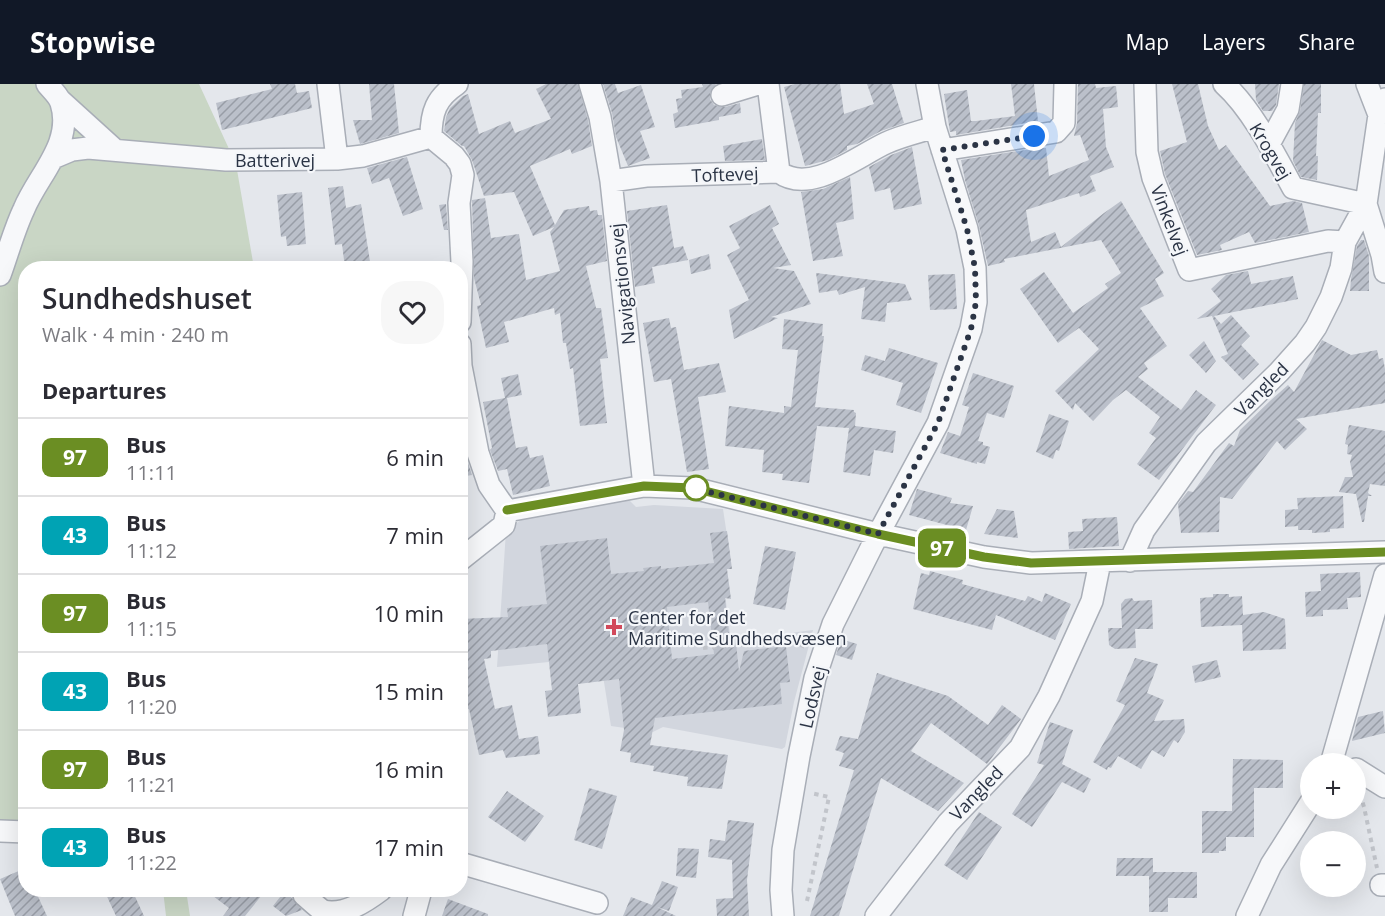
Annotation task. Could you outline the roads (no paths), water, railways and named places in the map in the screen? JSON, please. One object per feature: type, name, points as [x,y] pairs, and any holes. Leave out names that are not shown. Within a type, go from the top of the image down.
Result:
[{"type":"street","points":[[47,84],[61,101],[115,150]]},
{"type":"street","points":[[328,84],[337,159]]},
{"type":"street","points":[[457,84],[445,92],[436,105],[431,120],[431,137],[454,156],[460,164],[463,175],[459,203],[462,261]]},
{"type":"street","name":"Navigationsvej","points":[[590,84],[600,117],[611,181],[644,486]]},
{"type":"street","points":[[722,95],[758,84]]},
{"type":"street","points":[[768,84],[778,172]]},
{"type":"street","name":"Lodsvej","points":[[783,916],[781,890],[783,850],[815,678],[822,654],[833,624],[878,534],[938,423],[971,329],[976,302],[975,268],[967,229],[935,127],[927,84]]},
{"type":"street","points":[[942,150],[1056,132],[1064,123],[1065,84]]},
{"type":"street","name":"Vinkelvej","points":[[1145,84],[1147,152],[1151,169],[1189,270],[1328,241],[1345,242]]},
{"type":"street","name":"Krogvej","points":[[1224,84],[1232,91],[1269,144],[1293,189],[1366,204]]},
{"type":"street","points":[[1269,144],[1288,109],[1292,84]]},
{"type":"street","points":[[1367,84],[1382,107],[1366,204],[1384,261]]},
{"type":"street","points":[[0,275],[24,208],[62,138],[64,120],[61,101]]},
{"type":"street","name":"Toftevej","points":[[611,181],[646,176],[778,172],[788,179],[809,179],[831,172],[887,142],[935,127]]},
{"type":"street","name":"Batterivej","points":[[53,158],[72,150],[115,150],[226,160],[337,159],[363,156],[431,137]]},
{"type":"street","name":"Vangled","points":[[1130,561],[1144,530],[1206,443],[1279,372],[1316,327],[1331,297],[1341,268],[1345,242],[1366,204]]},
{"type":"street","points":[[468,402],[482,469],[489,485],[507,510],[504,525],[468,554]]},
{"type":"street","points":[[507,510],[644,486],[693,488],[878,534],[984,557],[1031,563],[1385,552]]},
{"type":"street","name":"Vangled","points":[[876,916],[948,823],[1020,748],[1049,696],[1092,601],[1100,562]]},
{"type":"street","points":[[1336,753],[1385,575]]},
{"type":"street","points":[[1366,781],[1385,787]]},
{"type":"street","points":[[1247,916],[1271,865],[1300,819]]},
{"type":"street","points":[[0,831],[18,832]]},
{"type":"street","points":[[468,865],[597,903]]},
{"type":"street","points":[[306,897],[323,911],[337,915],[352,912],[372,897]]},
{"type":"street","points":[[414,916],[420,897]]},
{"type":"place","name":"Center for det Maritime Sundhedsvæsen","points":[[614,627]]}]
